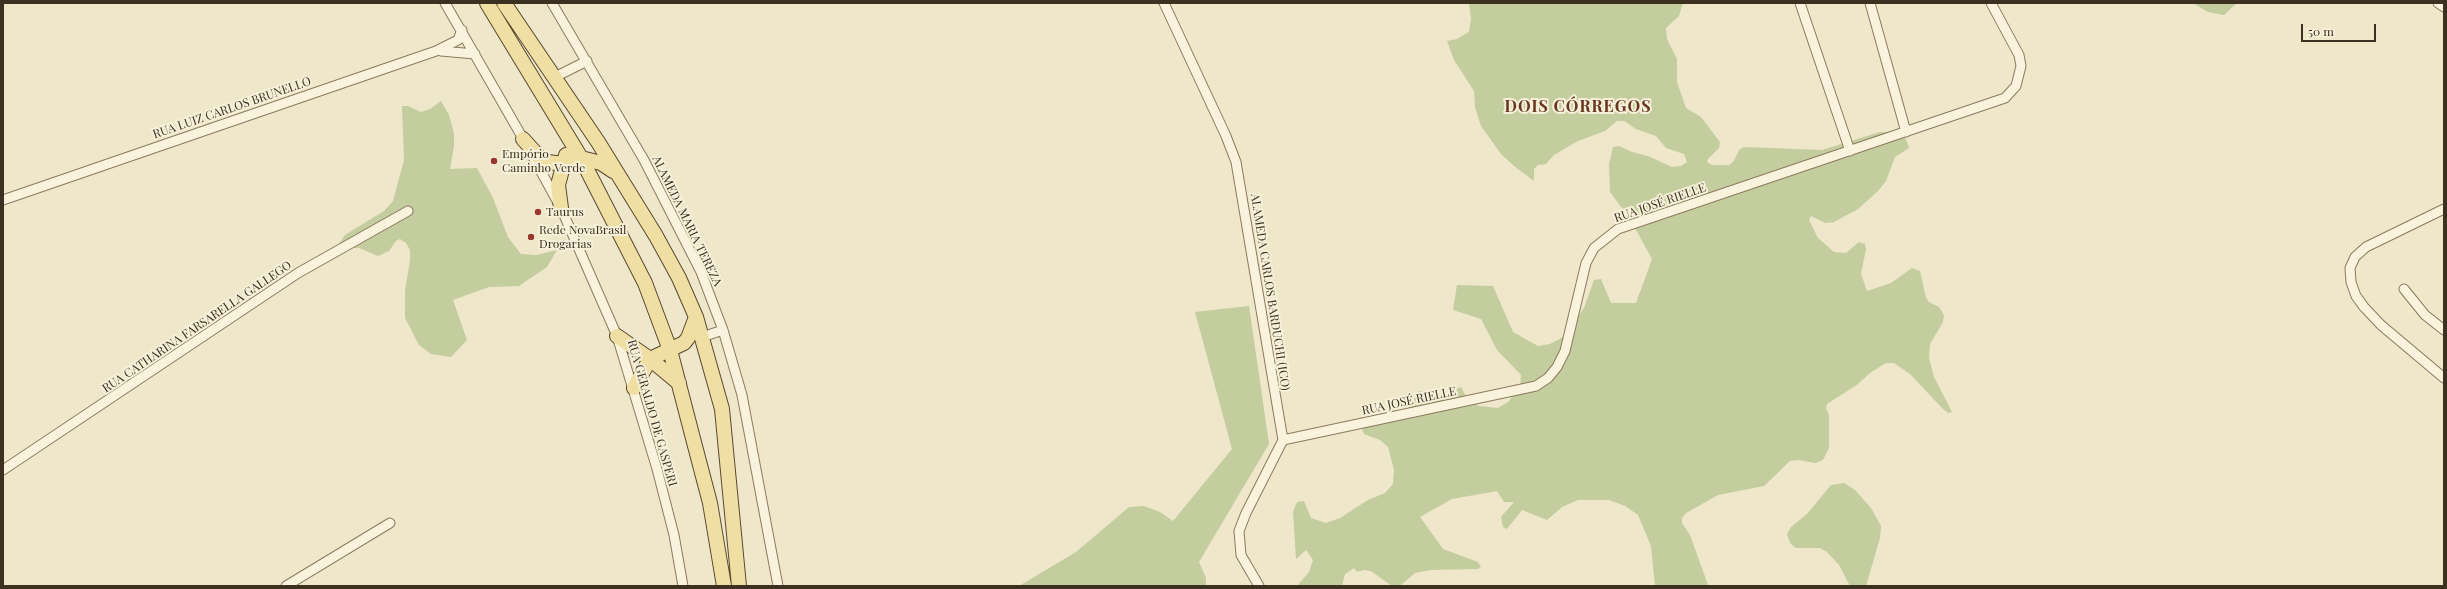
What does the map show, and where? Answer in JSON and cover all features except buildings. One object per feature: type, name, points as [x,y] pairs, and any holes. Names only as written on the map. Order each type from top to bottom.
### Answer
[{"type":"main road","points":[[487,3],[529,70],[580,158],[645,283],[670,350],[679,383],[710,503],[724,586]]},
{"type":"main road","points":[[504,3],[555,77],[656,236],[679,278],[696,317],[722,410],[739,586]]},
{"type":"main road","points":[[523,139],[540,158],[556,164],[565,164],[580,158],[601,163],[615,173]]},
{"type":"main road","points":[[561,208],[558,185],[565,164],[569,141]]},
{"type":"main road","points":[[634,388],[650,359],[670,350],[688,338],[696,317]]},
{"type":"main road","points":[[617,336],[650,359],[679,383]]},
{"type":"street","name":"RUA GERALDO DE GASPERI","points":[[445,3],[462,30],[561,208],[617,336],[634,388],[674,535],[683,586]]},
{"type":"street","name":"ALAMEDA MARIA TEREZA","points":[[552,3],[587,61],[673,214],[701,272],[723,330],[745,410],[778,586]]},
{"type":"street","name":"ALAMEDA CARLOS BARDUCHI (ICO)","points":[[1164,3],[1226,136],[1236,162],[1283,440]]},
{"type":"street","points":[[1800,3],[1850,151]]},
{"type":"street","points":[[1870,3],[1906,132]]},
{"type":"street","name":"RUA JOSÉ RIELLE","points":[[1283,440],[1536,386],[1548,378],[1558,367],[1565,351],[1586,263],[1594,248],[1618,229],[2005,98],[2016,86],[2020,66],[2019,55],[1991,3]]},
{"type":"street","points":[[2438,3],[2444,7]]},
{"type":"street","name":"RUA LUIZ CARLOS BRUNELLO","points":[[3,200],[436,51],[458,40],[462,30]]},
{"type":"street","points":[[436,51],[456,51],[475,54]]},
{"type":"street","points":[[555,77],[587,61]]},
{"type":"street","points":[[2444,209],[2366,247],[2355,257],[2350,268],[2351,282],[2356,296],[2364,307],[2381,325],[2444,378]]},
{"type":"street","name":"RUA CATHARINA FARSARELLA GALLEGO","points":[[3,470],[298,273],[408,211]]},
{"type":"street","points":[[2404,288],[2425,315],[2444,330]]},
{"type":"street","points":[[702,337],[723,330]]},
{"type":"street","points":[[1259,586],[1241,555],[1239,531],[1246,513],[1283,440]]},
{"type":"street","points":[[286,586],[390,523]]},
{"type":"green space","points":[[1469,3],[1683,3],[1679,16],[1666,28],[1667,39],[1677,59],[1677,82],[1686,108],[1701,117],[1720,142],[1719,148],[1708,159],[1707,162],[1712,165],[1729,165],[1734,161],[1739,150],[1744,147],[1822,150],[1880,132],[1894,132],[1905,137],[1909,148],[1895,157],[1886,181],[1878,191],[1858,209],[1834,222],[1825,223],[1811,216],[1809,220],[1818,238],[1834,252],[1846,253],[1859,242],[1865,244],[1866,249],[1861,274],[1867,291],[1891,283],[1912,268],[1920,271],[1926,298],[1929,302],[1939,307],[1944,315],[1943,322],[1930,344],[1929,358],[1934,377],[1952,412],[1948,413],[1942,408],[1910,374],[1894,363],[1886,363],[1870,373],[1858,384],[1827,404],[1826,408],[1829,415],[1829,448],[1823,460],[1815,463],[1799,460],[1790,461],[1764,486],[1718,495],[1686,513],[1682,518],[1682,523],[1690,535],[1708,585],[1711,586],[1655,586],[1651,546],[1638,515],[1625,506],[1609,500],[1578,500],[1562,507],[1547,520],[1522,510],[1507,529],[1503,527],[1501,517],[1514,502],[1504,502],[1497,491],[1452,499],[1420,517],[1443,549],[1478,562],[1481,567],[1478,569],[1431,570],[1415,573],[1400,586],[1392,586],[1371,571],[1364,570],[1357,572],[1354,568],[1345,574],[1342,586],[1297,586],[1309,572],[1313,560],[1306,550],[1296,559],[1293,512],[1297,502],[1304,501],[1311,518],[1326,523],[1340,518],[1368,500],[1385,493],[1393,484],[1394,470],[1388,447],[1380,440],[1364,434],[1362,429],[1365,422],[1403,411],[1409,407],[1419,391],[1446,394],[1461,387],[1468,400],[1479,406],[1498,408],[1508,402],[1520,387],[1521,375],[1497,350],[1481,319],[1453,310],[1457,285],[1493,286],[1513,332],[1538,346],[1550,344],[1563,337],[1584,308],[1594,280],[1601,279],[1611,303],[1636,303],[1652,259],[1630,219],[1610,192],[1609,164],[1613,147],[1619,146],[1632,152],[1648,156],[1672,167],[1681,166],[1687,162],[1684,154],[1666,148],[1656,136],[1636,129],[1624,121],[1617,121],[1605,131],[1578,141],[1554,155],[1546,164],[1538,165],[1534,169],[1534,181],[1501,154],[1481,126],[1475,107],[1474,91],[1454,60],[1447,41],[1457,39],[1469,32],[1471,19]]},
{"type":"green space","points":[[2193,3],[2237,3],[2224,15],[2208,12]]},
{"type":"green space","points":[[441,101],[449,115],[454,133],[454,146],[450,169],[477,168],[493,198],[508,237],[521,254],[537,255],[557,250],[547,267],[519,286],[489,287],[453,300],[467,340],[451,357],[431,354],[419,345],[405,318],[405,291],[410,260],[410,250],[406,243],[400,239],[396,241],[389,251],[378,256],[359,248],[343,248],[339,244],[345,235],[384,211],[393,201],[404,160],[402,106],[408,106],[421,112],[430,109]]},
{"type":"green space","points":[[1249,306],[1269,444],[1199,562],[1206,578],[1206,586],[1019,586],[1076,552],[1129,507],[1144,506],[1160,512],[1173,521],[1232,449],[1195,312]]},
{"type":"green space","points":[[1844,483],[1855,490],[1871,508],[1881,526],[1880,538],[1866,586],[1850,586],[1839,565],[1827,552],[1820,548],[1796,548],[1790,543],[1787,534],[1791,527],[1807,514],[1831,485]]},
{"type":"place","name":"Empório Caminho Verde","points":[[494,161]]},
{"type":"place","name":"Taurus","points":[[538,212]]},
{"type":"place","name":"Rede NovaBrasil Drogarias","points":[[531,237]]},
{"type":"district","name":"DOIS CÓRREGOS","points":[[1578,107]]}]
